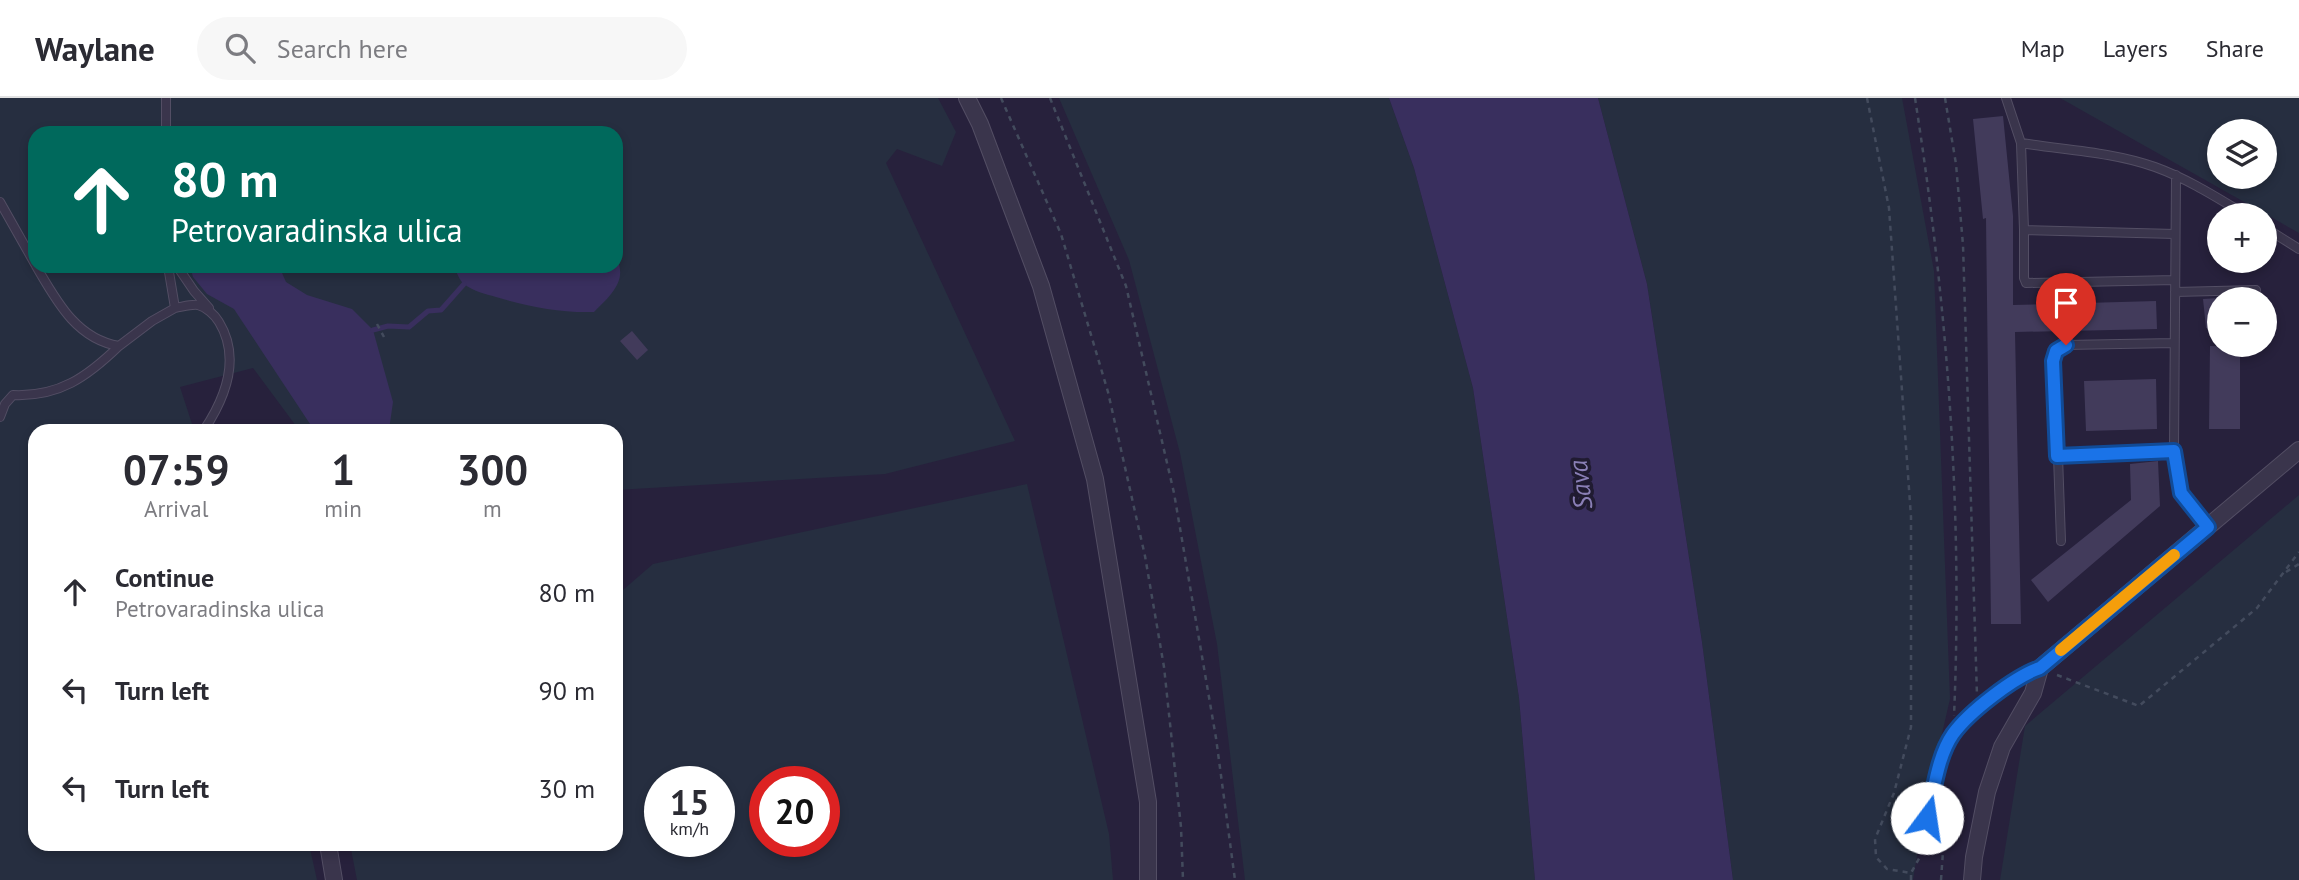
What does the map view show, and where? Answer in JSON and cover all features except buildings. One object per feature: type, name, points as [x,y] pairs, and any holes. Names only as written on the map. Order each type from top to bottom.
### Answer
[{"type":"street","points":[[967,98],[980,124],[1041,286],[1095,479],[1148,802],[1148,880]]},
{"type":"street","points":[[1972,880],[1986,792],[2002,747],[2033,693],[2040,668],[2299,450]]},
{"type":"street","points":[[329,851],[334,880]]},
{"type":"lane","points":[[166,98],[166,126]]},
{"type":"lane","points":[[2006,98],[2021,143],[2026,283],[2175,280]]},
{"type":"lane","points":[[2021,143],[2130,160],[2199,186],[2227,203]]},
{"type":"lane","points":[[2176,176],[2174,451],[2181,493],[2208,527]]},
{"type":"lane","points":[[0,202],[28,251]]},
{"type":"lane","points":[[2024,230],[2175,234]]},
{"type":"lane","points":[[2277,235],[2299,249]]},
{"type":"lane","points":[[41,273],[61,309],[90,335],[107,344],[119,346]]},
{"type":"lane","points":[[169,273],[175,308]]},
{"type":"lane","points":[[182,273],[215,314],[226,332],[231,353],[231,370],[207,424]]},
{"type":"lane","points":[[2175,292],[2207,291]]},
{"type":"lane","points":[[0,417],[5,404],[13,395],[34,396],[55,390],[97,367],[152,321],[175,308],[198,305],[215,314]]},
{"type":"lane","points":[[2062,541],[2053,361],[2056,351],[2066,345],[2175,343]]},
{"type":"lane","points":[[2057,456],[2174,451]]},
{"type":"lane","points":[[1927,818],[1942,760],[1953,735],[2003,688],[2025,673],[2040,668]]},
{"type":"path","points":[[1002,98],[1060,234],[1111,406],[1145,556],[1164,667],[1181,827],[1183,880]]},
{"type":"path","points":[[1050,98],[1126,286],[1174,493],[1216,738],[1236,880]]},
{"type":"path","points":[[1867,98],[1889,208],[1911,517],[1911,727],[1894,793],[1875,839],[1876,857],[1887,869],[1911,873]]},
{"type":"path","points":[[1915,98],[1938,258],[1953,428],[1956,674],[1953,735]]},
{"type":"path","points":[[1945,98],[1956,164],[1963,245],[1978,710]]},
{"type":"path","points":[[377,324],[384,337]]},
{"type":"path","points":[[2040,668],[2139,706],[2257,608],[2299,552]]},
{"type":"path","points":[[2283,573],[2299,564]]},
{"type":"path","points":[[1941,880],[1948,784]]},
{"type":"path","points":[[1911,880],[1911,873],[1921,855],[1927,818]]},
{"type":"shaded area","points":[[0,98],[938,98],[956,132],[942,166],[897,149],[886,163],[1015,441],[885,474],[623,490],[623,424],[295,424],[253,368],[180,387],[192,424],[28,424],[28,851],[311,851],[317,880],[0,880]]},
{"type":"shaded area","points":[[1059,98],[1389,98],[1414,168],[1473,388],[1519,698],[1535,880],[1245,880],[1217,644],[1180,453],[1129,260]]},
{"type":"shaded area","points":[[1598,98],[1902,98],[1934,271],[1950,699],[1925,807],[1913,880],[1733,880],[1702,642],[1647,284]]},
{"type":"shaded area","points":[[2060,98],[2299,98],[2299,233],[2277,221],[2277,203],[2246,203],[2221,189],[2277,189],[2277,119],[2207,119],[2207,181]]},
{"type":"shaded area","points":[[1027,484],[1109,834],[1113,880],[357,880],[351,851],[623,851],[623,590],[653,564]]},
{"type":"shaded area","points":[[2299,495],[2299,880],[2000,880],[2025,726]]},
{"type":"water","name":"Sava","points":[[1389,98],[1598,98],[1647,284],[1702,642],[1733,880],[1535,880],[1519,698],[1473,388],[1414,168]]},
{"type":"water","points":[[192,273],[282,273],[286,282],[307,295],[352,309],[373,330],[393,402],[390,424],[310,424],[234,309],[207,294]]},
{"type":"water","points":[[457,273],[620,274],[616,288],[594,312],[545,309],[520,304],[472,289]]},
{"type":"waterway","points":[[373,330],[388,326],[409,327],[428,311],[441,310],[464,284]]},
{"type":"slow traffic","points":[[2061,650],[2174,555]]},
{"type":"route","points":[[1927,818],[1942,760],[1953,735],[2003,688],[2025,673],[2040,668],[2208,527],[2181,493],[2174,451],[2057,456],[2053,361],[2056,351],[2066,345]]}]
